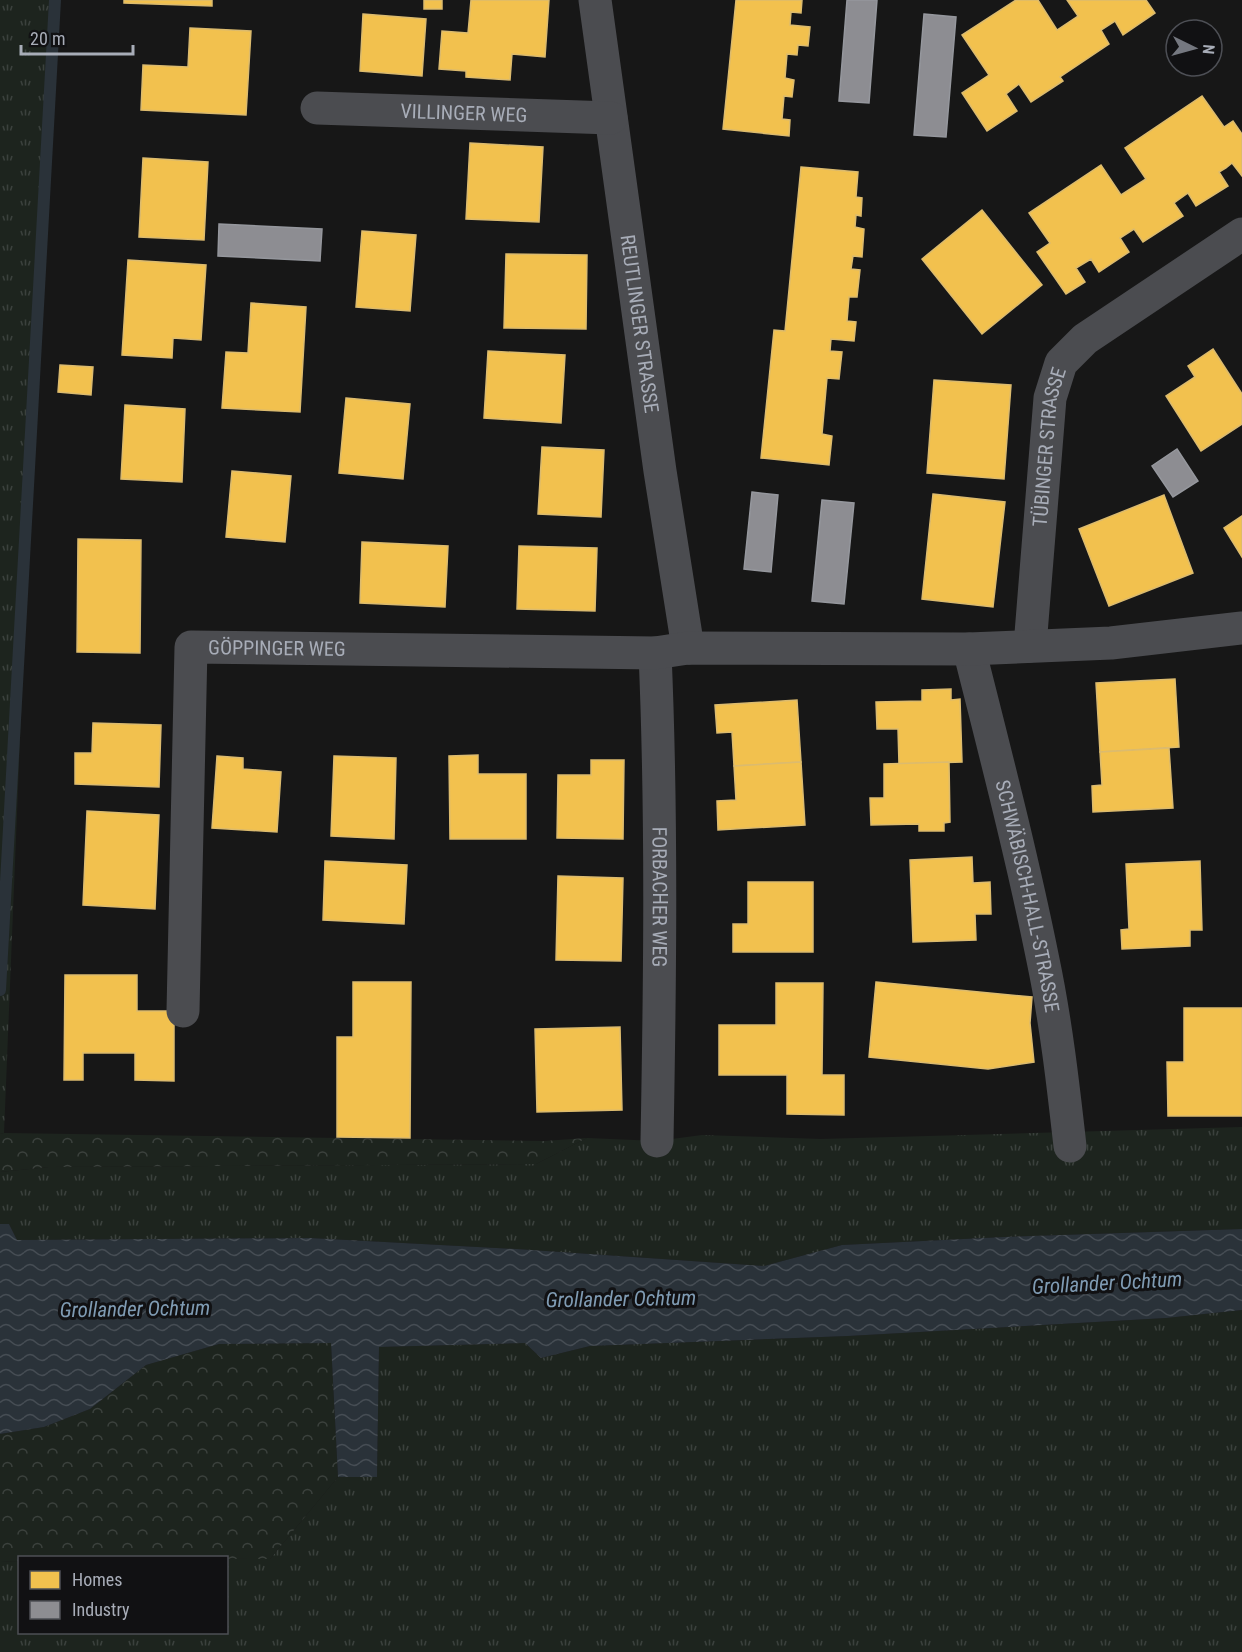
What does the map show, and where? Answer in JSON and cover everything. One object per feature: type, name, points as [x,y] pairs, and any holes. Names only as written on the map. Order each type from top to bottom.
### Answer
[{"type":"street","name":"REUTLINGER STRASSE","points":[[595,0],[660,471],[688,648]]},
{"type":"street","name":"VILLINGER WEG","points":[[317,108],[611,118]]},
{"type":"street","name":"TÜBINGER STRASSE","points":[[1030,646],[1050,398],[1061,363],[1085,339],[1242,234]]},
{"type":"street","points":[[655,653],[688,648],[969,649],[1111,643],[1242,628]]},
{"type":"street","name":"GÖPPINGER WEG","points":[[183,1011],[191,647],[655,653]]},
{"type":"street","name":"SCHWÄBISCH-HALL-STRASSE","points":[[969,649],[1044,962],[1061,1064],[1070,1146]]},
{"type":"street","name":"FORBACHER WEG","points":[[655,653],[660,896],[657,1141]]},
{"type":"green space","points":[[0,0],[50,0],[4,1133],[0,1134]]},
{"type":"green space","points":[[1242,1127],[1242,1229],[842,1245],[764,1266],[310,1238],[17,1240],[9,1224],[0,1224],[0,1172],[49,1167],[536,1164],[587,1138],[657,1141],[702,1135],[821,1139]]},
{"type":"green space","points":[[0,1134],[544,1141],[587,1138],[536,1164],[49,1167],[0,1172]]},
{"type":"green space","points":[[1242,1310],[1242,1652],[0,1652],[0,1562],[18,1561],[18,1634],[228,1634],[228,1559],[270,1559],[338,1477],[377,1476],[379,1347],[525,1343],[541,1358],[590,1346],[848,1336],[1166,1318]]},
{"type":"green space","points":[[331,1343],[338,1477],[270,1559],[228,1559],[228,1556],[18,1556],[18,1561],[0,1562],[0,1434],[44,1427],[90,1409],[146,1365],[219,1344]]},
{"type":"water","name":"Grollander Ochtum","points":[[0,1224],[9,1224],[17,1240],[310,1238],[764,1266],[842,1245],[1242,1229],[1242,1310],[1166,1318],[848,1336],[590,1346],[541,1358],[525,1343],[379,1347],[377,1477],[338,1477],[331,1343],[219,1344],[146,1365],[90,1409],[44,1427],[0,1434]]},
{"type":"building: Homes","points":[[124,0],[212,0],[212,6],[124,3]]},
{"type":"building: Homes","points":[[424,0],[442,0],[442,9],[424,9]]},
{"type":"building: Homes","points":[[471,0],[549,0],[545,57],[512,54],[510,80],[466,77],[466,71],[439,69],[442,31],[468,33]]},
{"type":"building: Homes","points":[[736,0],[802,0],[801,13],[791,12],[790,25],[810,27],[808,46],[798,45],[797,55],[787,54],[785,78],[794,80],[792,97],[784,96],[782,119],[790,120],[789,136],[723,129]]},
{"type":"building: Homes","points":[[1016,0],[1038,0],[1057,30],[1078,16],[1067,0],[1146,0],[1155,13],[1123,35],[1115,21],[1101,30],[1109,44],[1060,77],[1063,81],[1031,102],[1019,84],[1006,94],[1017,111],[987,131],[962,93],[989,75],[962,35]]},
{"type":"building: Homes","points":[[363,14],[426,19],[422,76],[360,71]]},
{"type":"building: Homes","points":[[190,28],[251,31],[246,115],[141,110],[143,65],[188,67]]},
{"type":"building: Homes","points":[[1202,96],[1224,127],[1233,121],[1242,134],[1242,176],[1232,163],[1219,172],[1228,186],[1196,206],[1188,193],[1174,203],[1183,216],[1143,242],[1134,229],[1120,238],[1129,252],[1099,272],[1091,259],[1076,268],[1085,282],[1066,294],[1037,252],[1050,243],[1029,213],[1101,165],[1121,195],[1146,179],[1125,148]]},
{"type":"building: Homes","points":[[470,143],[543,147],[539,222],[466,219]]},
{"type":"building: Homes","points":[[143,158],[208,162],[204,240],[139,237]]},
{"type":"building: Homes","points":[[801,167],[858,172],[856,197],[862,198],[861,216],[856,215],[855,227],[864,229],[862,257],[853,256],[851,269],[860,270],[857,297],[849,297],[847,321],[856,322],[854,341],[831,339],[830,351],[842,352],[839,379],[827,378],[822,434],[832,436],[829,465],[761,458],[774,330],[785,331]]},
{"type":"building: Homes","points":[[982,210],[1042,285],[982,334],[922,259]]},
{"type":"building: Homes","points":[[362,231],[416,235],[410,311],[356,307]]},
{"type":"building: Homes","points":[[506,254],[587,255],[586,329],[504,328]]},
{"type":"building: Homes","points":[[128,260],[206,265],[201,340],[173,338],[172,358],[122,355]]},
{"type":"building: Homes","points":[[251,303],[306,307],[300,412],[222,408],[226,352],[248,353]]},
{"type":"building: Homes","points":[[1213,349],[1242,394],[1242,424],[1201,451],[1166,396],[1195,377],[1188,366]]},
{"type":"building: Homes","points":[[488,351],[565,355],[561,423],[484,418]]},
{"type":"building: Homes","points":[[60,365],[93,367],[91,395],[58,392]]},
{"type":"building: Homes","points":[[934,380],[1011,385],[1004,479],[927,473]]},
{"type":"building: Homes","points":[[346,398],[410,404],[403,479],[339,473]]},
{"type":"building: Homes","points":[[125,405],[185,409],[182,482],[121,479]]},
{"type":"building: Homes","points":[[542,447],[604,450],[601,517],[538,514]]},
{"type":"building: Homes","points":[[232,471],[291,476],[285,542],[226,537]]},
{"type":"building: Homes","points":[[933,494],[1005,502],[993,607],[922,599]]},
{"type":"building: Homes","points":[[1164,495],[1193,573],[1109,606],[1079,529]]},
{"type":"building: Homes","points":[[1242,516],[1242,557],[1224,528]]},
{"type":"building: Homes","points":[[78,539],[141,540],[140,653],[77,652]]},
{"type":"building: Homes","points":[[362,542],[448,546],[445,607],[360,603]]},
{"type":"building: Homes","points":[[519,546],[597,548],[595,611],[517,609]]},
{"type":"building: Homes","points":[[1175,679],[1179,747],[1100,752],[1096,683]]},
{"type":"building: Homes","points":[[951,689],[951,700],[960,699],[962,762],[899,764],[898,729],[877,729],[876,702],[922,701],[922,690]]},
{"type":"building: Homes","points":[[797,700],[801,762],[734,766],[732,732],[717,733],[715,705]]},
{"type":"building: Homes","points":[[93,723],[161,725],[159,787],[75,784],[75,753],[92,753]]},
{"type":"building: Homes","points":[[1169,748],[1173,808],[1093,812],[1092,786],[1102,785],[1100,752]]},
{"type":"building: Homes","points":[[478,755],[478,774],[526,774],[526,839],[450,839],[449,756]]},
{"type":"building: Homes","points":[[217,756],[243,758],[243,769],[281,772],[277,832],[212,828]]},
{"type":"building: Homes","points":[[334,756],[396,758],[394,839],[331,836]]},
{"type":"building: Homes","points":[[591,760],[624,760],[623,839],[557,838],[558,775],[591,775]]},
{"type":"building: Homes","points":[[801,762],[805,825],[718,830],[717,801],[736,800],[734,766]]},
{"type":"building: Homes","points":[[949,762],[950,822],[944,823],[944,831],[919,831],[919,824],[871,825],[870,798],[884,798],[884,764]]},
{"type":"building: Homes","points":[[87,811],[159,815],[155,909],[83,905]]},
{"type":"building: Homes","points":[[972,857],[973,883],[990,882],[991,914],[975,914],[976,940],[913,942],[910,860]]},
{"type":"building: Homes","points":[[325,861],[407,865],[404,924],[323,920]]},
{"type":"building: Homes","points":[[1200,861],[1202,930],[1190,930],[1190,946],[1122,949],[1121,930],[1129,929],[1126,864]]},
{"type":"building: Homes","points":[[558,876],[623,878],[621,961],[556,960]]},
{"type":"building: Homes","points":[[748,882],[813,882],[813,952],[733,952],[733,924],[748,924]]},
{"type":"building: Homes","points":[[65,975],[137,975],[137,1011],[174,1011],[174,1081],[135,1080],[135,1053],[83,1053],[83,1080],[64,1080]]},
{"type":"building: Homes","points":[[353,982],[411,982],[410,1138],[337,1137],[337,1037],[353,1037]]},
{"type":"building: Homes","points":[[876,982],[1032,997],[1030,1023],[1034,1062],[988,1069],[869,1057]]},
{"type":"building: Homes","points":[[776,983],[823,983],[822,1075],[844,1075],[844,1115],[787,1114],[787,1075],[719,1075],[719,1025],[776,1025]]},
{"type":"building: Homes","points":[[1184,1008],[1242,1008],[1242,1116],[1168,1116],[1167,1062],[1184,1062]]},
{"type":"building: Homes","points":[[620,1027],[622,1110],[537,1112],[535,1029]]},
{"type":"building: Industry","points":[[847,0],[877,0],[869,103],[839,101]]},
{"type":"building: Industry","points":[[924,14],[956,17],[946,137],[914,135]]},
{"type":"building: Industry","points":[[219,224],[322,229],[320,261],[218,256]]},
{"type":"building: Industry","points":[[1177,449],[1198,481],[1173,497],[1152,466]]},
{"type":"building: Industry","points":[[752,492],[778,495],[771,572],[744,569]]},
{"type":"building: Industry","points":[[822,500],[854,503],[844,604],[812,601]]},
{"type":"waterway","points":[[0,990],[55,0]]}]
